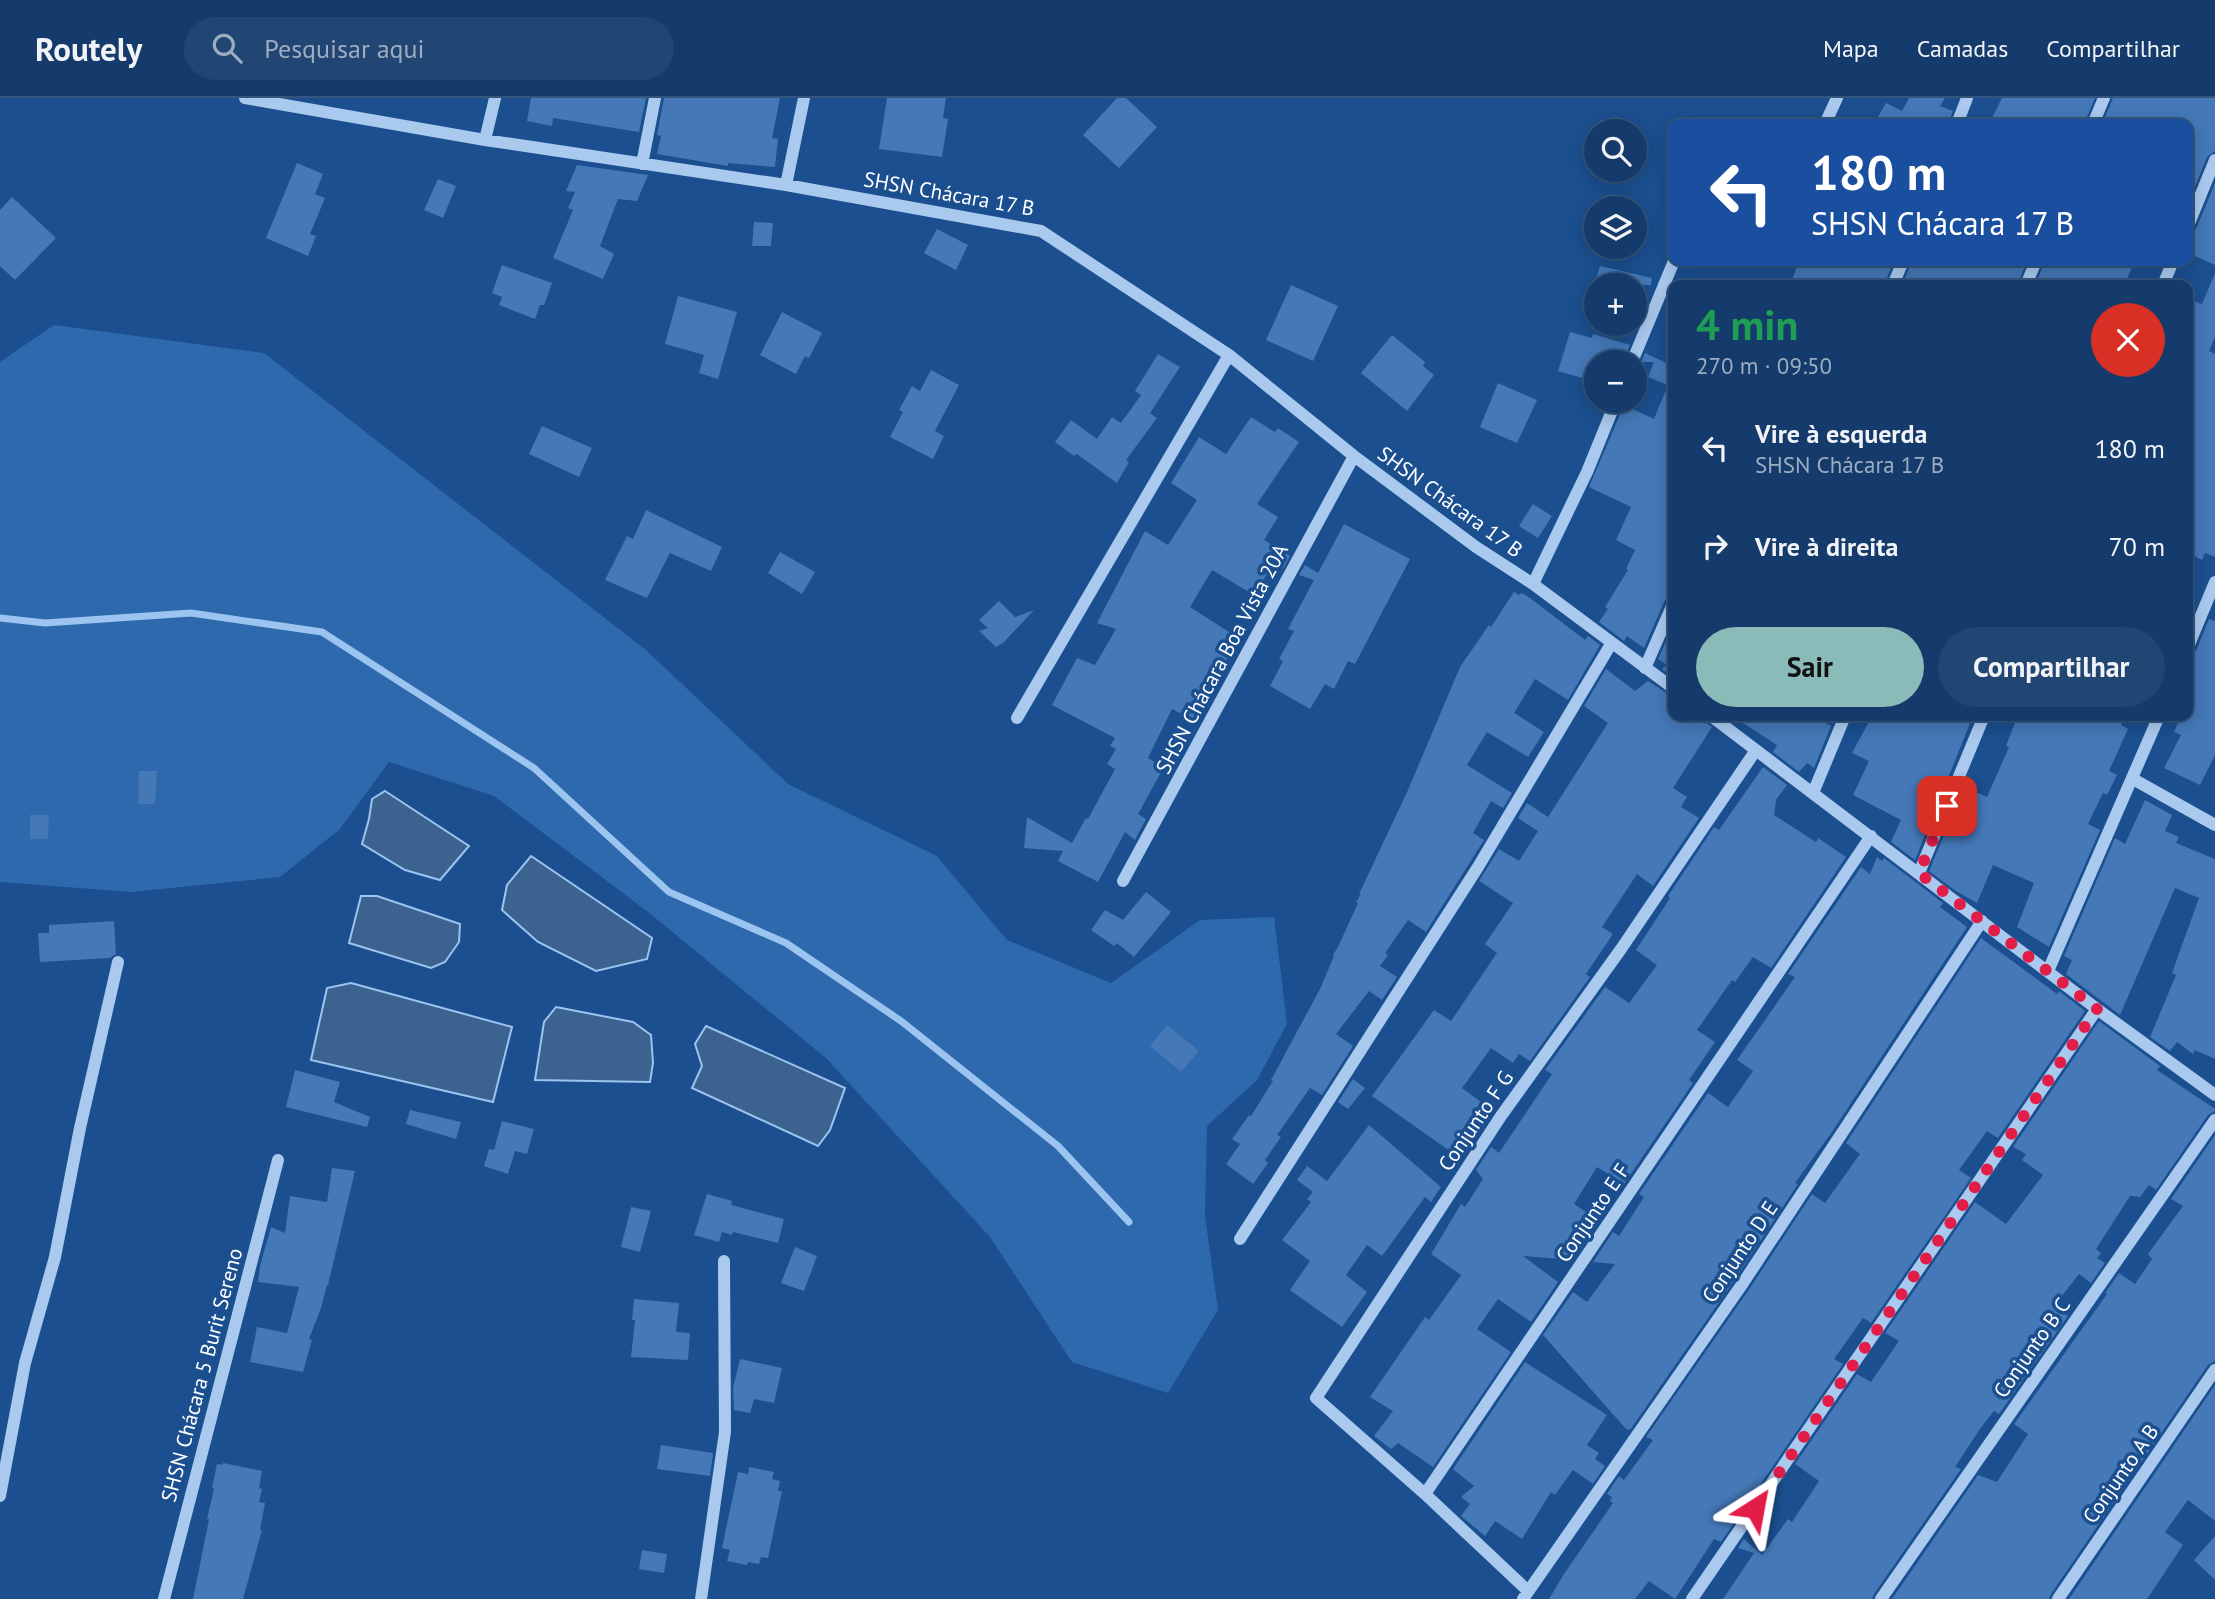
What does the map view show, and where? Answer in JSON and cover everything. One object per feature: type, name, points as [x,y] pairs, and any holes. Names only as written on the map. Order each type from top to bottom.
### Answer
[{"type":"street","name":"SHSN Chácara 17 B","points":[[244,98],[485,140],[786,185],[1041,231],[1229,355],[1354,456],[1668,684]]},
{"type":"street","points":[[485,140],[495,98]]},
{"type":"street","points":[[642,164],[655,98]]},
{"type":"street","points":[[786,185],[804,98]]},
{"type":"street","points":[[1827,119],[1836,98]]},
{"type":"street","points":[[1959,119],[1967,98]]},
{"type":"street","points":[[2095,119],[2104,98]]},
{"type":"street","points":[[2193,214],[2215,160]]},
{"type":"street","points":[[1637,350],[1672,266]]},
{"type":"street","points":[[1017,718],[1229,355]]},
{"type":"street","points":[[1533,584],[1587,471],[1611,413]]},
{"type":"street","name":"SHSN Chácara Boa Vista 20A","points":[[1124,881],[1354,456]]},
{"type":"street","points":[[2193,635],[2213,589]]},
{"type":"street","points":[[1645,668],[1668,615]]},
{"type":"street","points":[[1240,1239],[1478,867],[1611,644]]},
{"type":"street","points":[[1718,721],[2097,1009],[2215,1095]]},
{"type":"street","points":[[1813,793],[1843,721]]},
{"type":"street","points":[[1919,873],[1982,721]]},
{"type":"street","points":[[2048,971],[2157,721]]},
{"type":"street","name":"Conjunto F G","points":[[1425,1493],[1317,1398],[1501,1116],[1621,949],[1756,750]]},
{"type":"street","points":[[2133,779],[2215,825]]},
{"type":"street","name":"Conjunto E F","points":[[1425,1493],[1871,836]]},
{"type":"street","name":"Conjunto D E","points":[[1526,1595],[1744,1283],[1982,921]]},
{"type":"street","points":[[0,1496],[25,1363],[55,1256],[80,1128],[118,962]]},
{"type":"street","points":[[1692,1599],[2097,1009]]},
{"type":"street","name":"Conjunto B C","points":[[1881,1599],[2215,1120]]},
{"type":"street","name":"SHSN Chácara 5 Burit Sereno","points":[[164,1599],[278,1160]]},
{"type":"street","points":[[701,1599],[725,1432],[724,1261]]},
{"type":"street","name":"Conjunto A B","points":[[2058,1599],[2215,1370]]},
{"type":"street","points":[[1425,1493],[1526,1595]]},
{"type":"shaded area","points":[[54,325],[264,353],[646,650],[788,784],[937,856],[1007,940],[1111,983],[1200,920],[1274,917],[1287,1024],[1257,1080],[1207,1126],[1205,1216],[1218,1310],[1168,1393],[1072,1362],[990,1237],[826,1058],[648,912],[494,796],[389,762],[340,829],[280,877],[131,892],[0,882],[0,362]]},
{"type":"shaded area","points":[[385,791],[469,846],[440,880],[405,870],[362,844],[372,799]]},
{"type":"shaded area","points":[[531,856],[652,938],[647,959],[596,971],[538,942],[502,910],[507,885]]},
{"type":"shaded area","points":[[361,896],[377,896],[460,924],[459,942],[445,962],[431,968],[349,943]]},
{"type":"shaded area","points":[[351,983],[512,1027],[493,1102],[311,1060],[327,988]]},
{"type":"shaded area","points":[[556,1007],[633,1022],[651,1035],[653,1063],[650,1082],[535,1080],[544,1022]]},
{"type":"shaded area","points":[[706,1026],[845,1088],[830,1130],[818,1146],[692,1088],[702,1066],[695,1044]]},
{"type":"building","points":[[531,98],[646,98],[639,132],[553,118],[552,126],[527,121]]},
{"type":"building","points":[[664,98],[780,98],[772,138],[778,139],[775,167],[728,163],[728,166],[657,154],[661,136],[657,135]]},
{"type":"building","points":[[887,98],[946,98],[943,118],[948,119],[942,157],[879,149]]},
{"type":"building","points":[[1117,98],[1126,98],[1157,127],[1119,168],[1083,135]]},
{"type":"building","points":[[1909,98],[1945,98],[1940,106],[1953,111],[1950,119],[1877,119],[1886,103],[1902,111]]},
{"type":"building","points":[[2002,98],[2095,98],[2086,119],[1992,119]]},
{"type":"building","points":[[2113,98],[2215,98],[2215,151],[2207,157],[2193,192],[2193,119],[2104,119]]},
{"type":"building","points":[[297,163],[323,174],[315,194],[325,198],[310,234],[316,236],[308,256],[266,238]]},
{"type":"building","points":[[577,165],[648,175],[637,201],[618,199],[600,246],[614,254],[603,279],[553,258],[573,210],[568,208],[575,192],[566,191]]},
{"type":"building","points":[[438,179],[456,186],[443,218],[424,210]]},
{"type":"building","points":[[2215,183],[2215,265],[2193,255],[2193,233]]},
{"type":"building","points":[[12,197],[56,238],[15,280],[0,266],[0,210]]},
{"type":"building","points":[[754,222],[773,223],[771,246],[752,246]]},
{"type":"building","points":[[937,229],[968,245],[956,270],[924,253]]},
{"type":"building","points":[[502,265],[552,283],[544,305],[540,305],[535,319],[499,305],[502,297],[492,293]]},
{"type":"building","points":[[1600,266],[1630,273],[1598,273]]},
{"type":"building","points":[[1797,266],[1892,266],[1886,280],[1792,280]]},
{"type":"building","points":[[1910,266],[2025,266],[2019,280],[1904,280]]},
{"type":"building","points":[[2043,266],[2133,266],[2126,280],[2037,280]]},
{"type":"building","points":[[2215,273],[2215,337],[2209,351],[2215,354],[2215,557],[2205,553],[2202,560],[2193,556],[2193,301],[2202,304]]},
{"type":"building","points":[[1647,277],[1652,278],[1651,285],[1647,285]]},
{"type":"building","points":[[1291,285],[1338,306],[1313,361],[1266,340]]},
{"type":"building","points":[[678,296],[737,312],[718,379],[699,373],[704,355],[665,344]]},
{"type":"building","points":[[782,312],[822,333],[809,358],[805,356],[796,374],[760,355]]},
{"type":"building","points":[[1570,332],[1592,338],[1600,336],[1630,345],[1628,350],[1584,350],[1584,379],[1558,371]]},
{"type":"building","points":[[1392,335],[1425,362],[1423,366],[1434,375],[1407,411],[1361,373]]},
{"type":"building","points":[[1158,354],[1180,367],[1150,413],[1157,418],[1126,460],[1129,462],[1117,483],[1077,454],[1074,456],[1055,442],[1071,420],[1097,439],[1112,417],[1121,423],[1141,395],[1135,391]]},
{"type":"building","points":[[1647,354],[1668,364],[1668,385],[1648,377],[1654,362],[1647,362]]},
{"type":"building","points":[[931,370],[959,385],[935,431],[944,436],[933,459],[890,437],[903,412],[899,410],[912,386],[920,391]]},
{"type":"building","points":[[1498,383],[1537,400],[1517,443],[1480,427]]},
{"type":"building","points":[[1668,385],[1668,598],[1644,648],[1627,636],[1624,641],[1599,622],[1628,570],[1626,569],[1635,550],[1616,540],[1631,507],[1589,487],[1621,413],[1641,413],[1654,419]]},
{"type":"building","points":[[1251,417],[1275,432],[1278,428],[1299,442],[1257,504],[1278,517],[1264,540],[1290,556],[1283,569],[1272,566],[1254,595],[1212,570],[1190,607],[1240,639],[1210,686],[1217,690],[1199,723],[1172,709],[1148,758],[1164,767],[1138,814],[1146,819],[1135,840],[1125,832],[1098,882],[1058,861],[1063,851],[1024,848],[1027,817],[1072,843],[1115,769],[1107,764],[1116,749],[1110,746],[1115,738],[1052,705],[1077,658],[1095,665],[1116,629],[1097,623],[1145,531],[1168,545],[1197,500],[1171,483],[1199,437],[1226,454]]},
{"type":"building","points":[[542,426],[592,448],[579,477],[529,454]]},
{"type":"building","points":[[1533,504],[1552,516],[1538,538],[1519,526]]},
{"type":"building","points":[[646,510],[722,547],[711,571],[670,553],[647,598],[605,580],[627,536],[633,539]]},
{"type":"building","points":[[1344,524],[1410,559],[1355,664],[1348,661],[1334,689],[1325,684],[1310,709],[1270,686],[1283,661],[1279,659],[1294,631],[1288,629],[1314,580],[1299,575],[1305,565],[1318,573]]},
{"type":"building","points":[[780,552],[815,572],[802,594],[768,573]]},
{"type":"building","points":[[1514,592],[1530,598],[1585,640],[1588,636],[1600,645],[1568,700],[1535,679],[1514,713],[1544,732],[1528,757],[1487,732],[1467,765],[1512,793],[1503,808],[1491,801],[1473,833],[1484,840],[1426,932],[1408,920],[1385,953],[1388,955],[1380,966],[1397,977],[1382,1000],[1369,991],[1336,1034],[1353,1046],[1322,1095],[1310,1088],[1277,1135],[1281,1137],[1265,1160],[1268,1163],[1253,1184],[1226,1164],[1240,1144],[1232,1139],[1249,1115],[1251,1116],[1273,1081],[1271,1080],[1320,989],[1358,903],[1359,894],[1408,790],[1460,667]]},
{"type":"building","points":[[999,601],[1015,617],[1034,610],[996,647],[979,631],[988,628],[979,620]]},
{"type":"building","points":[[2209,619],[2215,621],[2215,755],[2200,785],[2164,768],[2181,735],[2174,732],[2179,721],[2193,721],[2193,653]]},
{"type":"building","points":[[1668,637],[1668,673],[1662,669],[1667,665],[1658,659]]},
{"type":"building","points":[[1606,669],[1635,691],[1648,681],[1668,694],[1668,721],[1704,721],[1712,727],[1673,788],[1687,797],[1681,807],[1699,818],[1653,886],[1637,874],[1602,927],[1613,934],[1586,974],[1590,977],[1530,1061],[1519,1054],[1513,1063],[1491,1048],[1462,1088],[1481,1102],[1465,1127],[1477,1136],[1464,1156],[1458,1149],[1454,1154],[1372,1096],[1434,1010],[1451,1021],[1497,953],[1485,944],[1513,903],[1479,881],[1499,849],[1519,861],[1538,831],[1518,818],[1527,803],[1548,817],[1608,723],[1584,706]]},
{"type":"building","points":[[1740,721],[1822,721],[1831,726],[1814,768],[1807,763],[1799,772],[1773,752],[1777,745]]},
{"type":"building","points":[[1869,721],[1971,721],[1915,860],[1891,842],[1901,820],[1853,795],[1869,761],[1852,753]]},
{"type":"building","points":[[2016,721],[2123,721],[2121,725],[2128,729],[2109,771],[2117,775],[2107,795],[2103,793],[2088,824],[2100,830],[2049,947],[2017,927],[2034,883],[1993,865],[1977,903],[1929,871],[1964,787],[1987,797],[2009,747],[2006,746]]},
{"type":"building","points":[[1763,767],[1787,785],[1776,800],[1774,815],[1816,842],[1818,838],[1846,857],[1771,968],[1753,957],[1735,982],[1732,980],[1697,1030],[1715,1042],[1689,1080],[1693,1083],[1624,1184],[1597,1167],[1574,1204],[1600,1221],[1573,1260],[1523,1256],[1558,1282],[1531,1322],[1498,1299],[1477,1329],[1511,1352],[1433,1467],[1398,1443],[1391,1449],[1374,1436],[1393,1411],[1370,1397],[1425,1317],[1429,1320],[1461,1275],[1431,1254],[1461,1204],[1465,1207],[1483,1179],[1476,1170],[1491,1147],[1499,1153],[1552,1074],[1545,1070],[1605,987],[1629,1003],[1657,965],[1636,950],[1714,827],[1719,830]]},
{"type":"building","points":[[139,771],[157,771],[155,804],[138,804]]},
{"type":"building","points":[[2145,800],[2172,815],[2165,831],[2179,837],[2176,843],[2215,859],[2215,1059],[2195,1050],[2193,1054],[2177,1042],[2170,1051],[2150,1037],[2176,975],[2172,973],[2199,898],[2175,888],[2120,1015],[2066,974],[2072,960],[2064,956],[2115,838],[2125,844]]},
{"type":"building","points":[[30,815],[49,815],[48,839],[30,839]]},
{"type":"building","points":[[1877,857],[1882,861],[1884,858],[1943,903],[1940,907],[1967,927],[1832,1132],[1795,1183],[1798,1184],[1736,1278],[1630,1430],[1626,1429],[1543,1335],[1573,1292],[1587,1302],[1615,1264],[1593,1262],[1613,1232],[1619,1236],[1644,1197],[1639,1194],[1708,1093],[1728,1107],[1753,1071],[1737,1060],[1795,977],[1788,974],[1861,867],[1870,874]]},
{"type":"building","points":[[1146,892],[1171,912],[1134,957],[1117,943],[1114,946],[1091,930],[1105,910],[1123,920]]},
{"type":"building","points":[[114,921],[116,954],[110,958],[40,962],[38,933],[49,933],[49,925]]},
{"type":"building","points":[[1981,938],[2057,994],[2059,991],[2085,1011],[1998,1138],[1987,1131],[1959,1170],[1971,1178],[1871,1323],[1863,1318],[1834,1359],[1843,1364],[1721,1542],[1714,1539],[1675,1599],[1649,1581],[1635,1599],[1549,1599],[1613,1503],[1610,1501],[1612,1497],[1607,1494],[1619,1476],[1624,1480],[1653,1440],[1646,1437],[1812,1194],[1825,1203],[1860,1154],[1846,1143]]},
{"type":"building","points":[[2099,1021],[2160,1066],[2157,1070],[2215,1111],[2208,1115],[2156,1190],[2149,1185],[2140,1197],[2130,1196],[2096,1249],[2101,1253],[2097,1258],[2105,1263],[2091,1283],[2079,1274],[2054,1306],[2068,1316],[1999,1414],[1994,1411],[1980,1429],[1955,1467],[1961,1469],[1872,1599],[1723,1599],[1754,1553],[1738,1548],[1744,1539],[1762,1555],[1788,1519],[1792,1522],[1819,1481],[1795,1464],[1857,1374],[1871,1382],[1899,1341],[1885,1333],[1975,1202],[2006,1224],[2043,1175],[2022,1160],[2026,1154],[2013,1147]]},
{"type":"building","points":[[1167,1025],[1199,1051],[1181,1072],[1150,1046]]},
{"type":"building","points":[[295,1070],[340,1082],[334,1102],[370,1117],[367,1127],[286,1107]]},
{"type":"building","points":[[1353,1079],[1365,1088],[1348,1109],[1338,1102]]},
{"type":"building","points":[[410,1110],[461,1122],[456,1139],[406,1124]]},
{"type":"building","points":[[502,1121],[534,1129],[527,1154],[515,1151],[508,1174],[484,1166],[489,1149],[494,1150]]},
{"type":"building","points":[[1369,1125],[1441,1187],[1431,1202],[1425,1197],[1382,1256],[1367,1245],[1346,1275],[1367,1292],[1342,1327],[1290,1290],[1310,1261],[1282,1240],[1311,1202],[1307,1199],[1313,1192],[1297,1180],[1307,1166],[1327,1181]]},
{"type":"building","points":[[2215,1135],[2215,1361],[2208,1365],[2049,1599],[1892,1599],[1978,1475],[1997,1482],[2028,1434],[2014,1424],[2107,1294],[2105,1293],[2119,1273],[2135,1284],[2152,1259],[2148,1254],[2183,1206],[2171,1199]]},
{"type":"building","points":[[332,1168],[355,1171],[328,1285],[309,1339],[312,1340],[303,1372],[250,1362],[257,1327],[287,1333],[299,1287],[258,1282],[271,1227],[285,1233],[290,1196],[327,1202]]},
{"type":"building","points":[[707,1194],[732,1201],[731,1205],[784,1219],[778,1243],[733,1232],[732,1235],[722,1232],[719,1242],[694,1235]]},
{"type":"building","points":[[631,1207],[651,1211],[640,1252],[621,1247]]},
{"type":"building","points":[[795,1247],[817,1256],[804,1291],[781,1283]]},
{"type":"building","points":[[634,1299],[679,1303],[676,1332],[690,1333],[688,1360],[631,1357]]},
{"type":"building","points":[[740,1359],[782,1368],[774,1403],[754,1399],[750,1413],[734,1410],[733,1388]]},
{"type":"building","points":[[1525,1362],[1607,1415],[1587,1445],[1599,1453],[1595,1459],[1605,1466],[1593,1484],[1573,1470],[1555,1495],[1551,1492],[1522,1539],[1495,1521],[1485,1536],[1461,1516],[1470,1504],[1461,1497],[1474,1486],[1453,1469]]},
{"type":"building","points":[[2215,1385],[2215,1521],[2188,1500],[2165,1532],[2183,1545],[2147,1599],[2069,1599]]},
{"type":"building","points":[[661,1445],[713,1453],[710,1476],[657,1469]]},
{"type":"building","points":[[217,1464],[262,1471],[259,1502],[265,1503],[262,1530],[243,1599],[193,1599]]},
{"type":"building","points":[[749,1467],[774,1472],[772,1479],[780,1481],[778,1491],[782,1491],[768,1558],[761,1557],[759,1564],[748,1562],[747,1565],[727,1561],[730,1550],[722,1548],[738,1472],[748,1474]]},
{"type":"building","points":[[2215,1536],[2215,1580],[2194,1560]]},
{"type":"building","points":[[642,1550],[667,1554],[664,1573],[639,1569]]},
{"type":"waterway","points":[[0,618],[45,623],[191,613],[322,632],[534,768],[669,892],[786,943],[901,1021],[1058,1146],[1129,1222]]},
{"type":"route","points":[[1755,1508],[2097,1009],[1919,873],[1947,806]]}]
